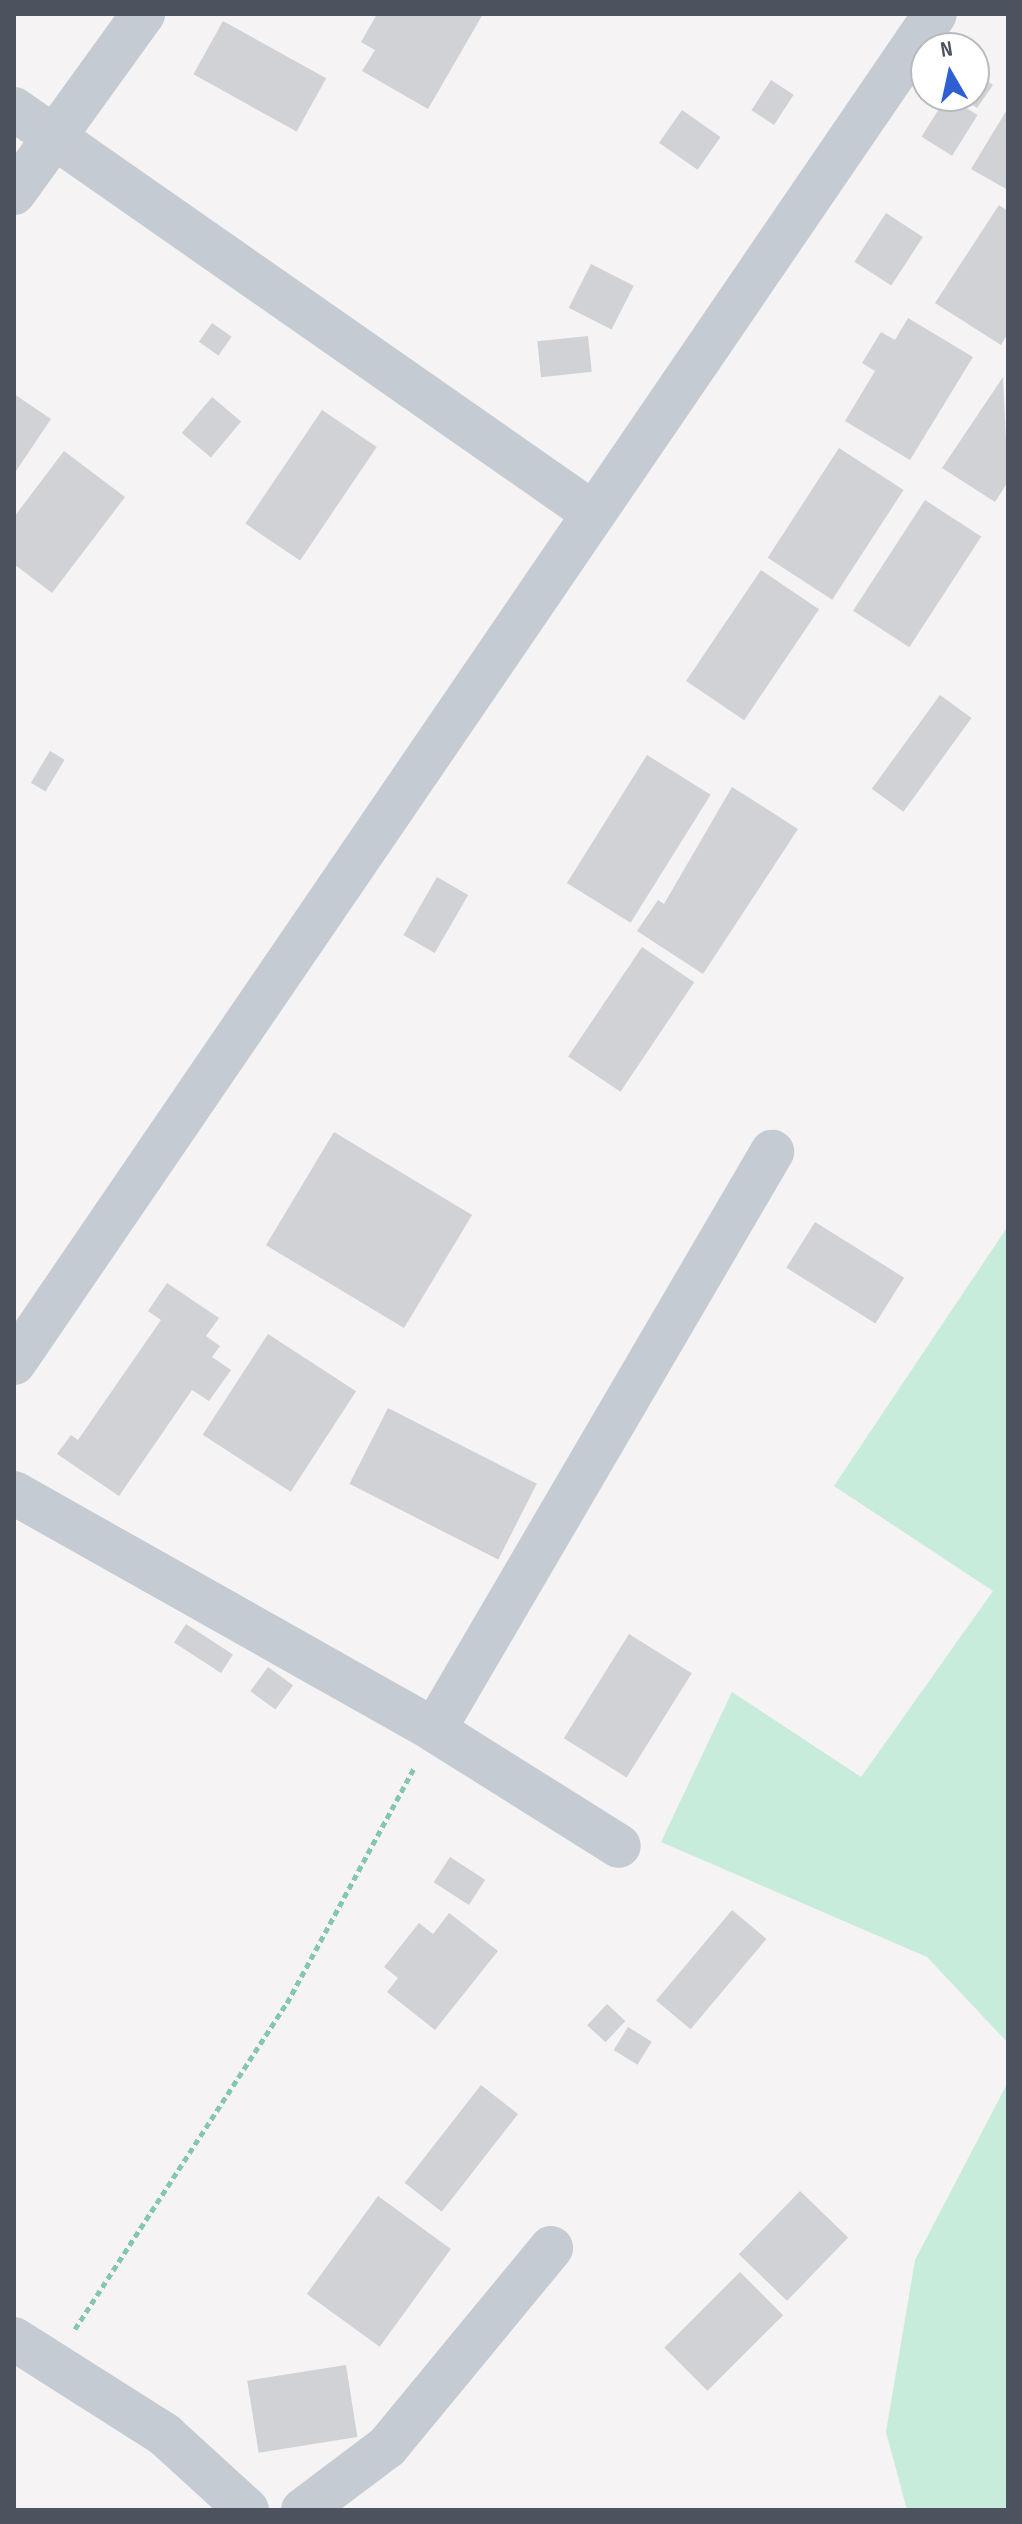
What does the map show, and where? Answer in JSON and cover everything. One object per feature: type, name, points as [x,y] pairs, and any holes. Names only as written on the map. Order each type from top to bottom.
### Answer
[{"type":"street","points":[[14,193],[143,14]]},
{"type":"street","points":[[14,1363],[935,14]]},
{"type":"street","points":[[14,109],[593,513]]},
{"type":"street","points":[[434,1730],[772,1152]]},
{"type":"street","points":[[14,1493],[434,1730],[619,1846]]},
{"type":"street","points":[[303,2510],[387,2447],[551,2248]]},
{"type":"street","points":[[14,2339],[51,2367],[165,2435],[247,2510]]},
{"type":"path","points":[[51,2367],[287,2003],[434,1730]]},
{"type":"green space","points":[[1008,1226],[1008,2043],[927,1957],[661,1842],[732,1692],[861,1777],[993,1591],[834,1486]]},
{"type":"green space","points":[[1008,2082],[1008,2510],[907,2510],[886,2432],[915,2260]]},
{"type":"building","points":[[377,14],[483,14],[428,109],[362,71],[375,50],[361,42]]},
{"type":"building","points":[[223,21],[326,78],[297,132],[193,74]]},
{"type":"building","points":[[771,80],[794,95],[774,125],[751,110]]},
{"type":"building","points":[[1008,108],[1008,190],[971,169]]},
{"type":"building","points":[[682,110],[721,137],[698,170],[659,143]]},
{"type":"building","points":[[937,112],[973,112],[978,115],[952,156],[922,137]]},
{"type":"building","points":[[999,205],[1008,211],[1008,333],[1001,345],[935,303]]},
{"type":"building","points":[[886,213],[923,237],[891,286],[854,262]]},
{"type":"building","points":[[591,264],[634,286],[612,329],[569,308]]},
{"type":"building","points":[[908,318],[973,357],[910,460],[845,421],[875,371],[862,363],[881,332],[895,340]]},
{"type":"building","points":[[212,323],[232,337],[218,356],[199,342]]},
{"type":"building","points":[[588,336],[592,372],[541,377],[537,341]]},
{"type":"building","points":[[1003,377],[1008,482],[995,502],[942,468]]},
{"type":"building","points":[[14,394],[51,419],[14,474]]},
{"type":"building","points":[[212,397],[241,421],[211,457],[182,433]]},
{"type":"building","points":[[322,410],[377,447],[300,560],[245,524]]},
{"type":"building","points":[[839,448],[904,490],[832,600],[768,558]]},
{"type":"building","points":[[64,451],[125,497],[52,593],[14,564],[14,517]]},
{"type":"building","points":[[925,500],[981,536],[909,647],[853,611]]},
{"type":"building","points":[[761,570],[819,609],[744,720],[686,681]]},
{"type":"building","points":[[940,695],[972,718],[903,812],[872,789]]},
{"type":"building","points":[[50,751],[65,760],[46,791],[31,783]]},
{"type":"building","points":[[647,755],[711,795],[631,923],[567,883]]},
{"type":"building","points":[[732,787],[798,829],[703,974],[637,931],[658,900],[664,904]]},
{"type":"building","points":[[437,877],[468,895],[435,953],[404,935]]},
{"type":"building","points":[[642,947],[694,982],[620,1092],[568,1056]]},
{"type":"building","points":[[334,1132],[472,1215],[404,1328],[266,1245]]},
{"type":"building","points":[[815,1222],[904,1278],[875,1323],[786,1268]]},
{"type":"building","points":[[167,1283],[219,1318],[206,1336],[220,1346],[212,1357],[231,1370],[209,1401],[192,1390],[119,1496],[57,1454],[71,1435],[78,1440],[161,1320],[148,1311]]},
{"type":"building","points":[[268,1334],[356,1391],[291,1492],[203,1435]]},
{"type":"building","points":[[388,1408],[537,1484],[498,1560],[349,1484]]},
{"type":"building","points":[[186,1624],[233,1654],[221,1673],[174,1642]]},
{"type":"building","points":[[629,1634],[692,1673],[627,1778],[564,1738]]},
{"type":"building","points":[[268,1667],[293,1685],[275,1709],[250,1691]]},
{"type":"building","points":[[450,1857],[485,1880],[469,1905],[434,1882]]},
{"type":"building","points":[[732,1910],[766,1939],[691,2029],[656,2000]]},
{"type":"building","points":[[449,1913],[498,1951],[435,2030],[387,1992],[398,1978],[384,1967],[419,1923],[433,1934]]},
{"type":"building","points":[[607,2004],[625,2021],[606,2042],[587,2025]]},
{"type":"building","points":[[628,2027],[652,2042],[637,2065],[614,2050]]},
{"type":"building","points":[[481,2085],[518,2114],[442,2212],[405,2183]]},
{"type":"building","points":[[800,2191],[848,2238],[787,2301],[739,2254]]},
{"type":"building","points":[[378,2196],[451,2249],[380,2347],[307,2294]]},
{"type":"building","points":[[740,2272],[783,2315],[707,2391],[664,2348]]},
{"type":"building","points":[[346,2365],[357,2437],[259,2453],[247,2381]]}]
